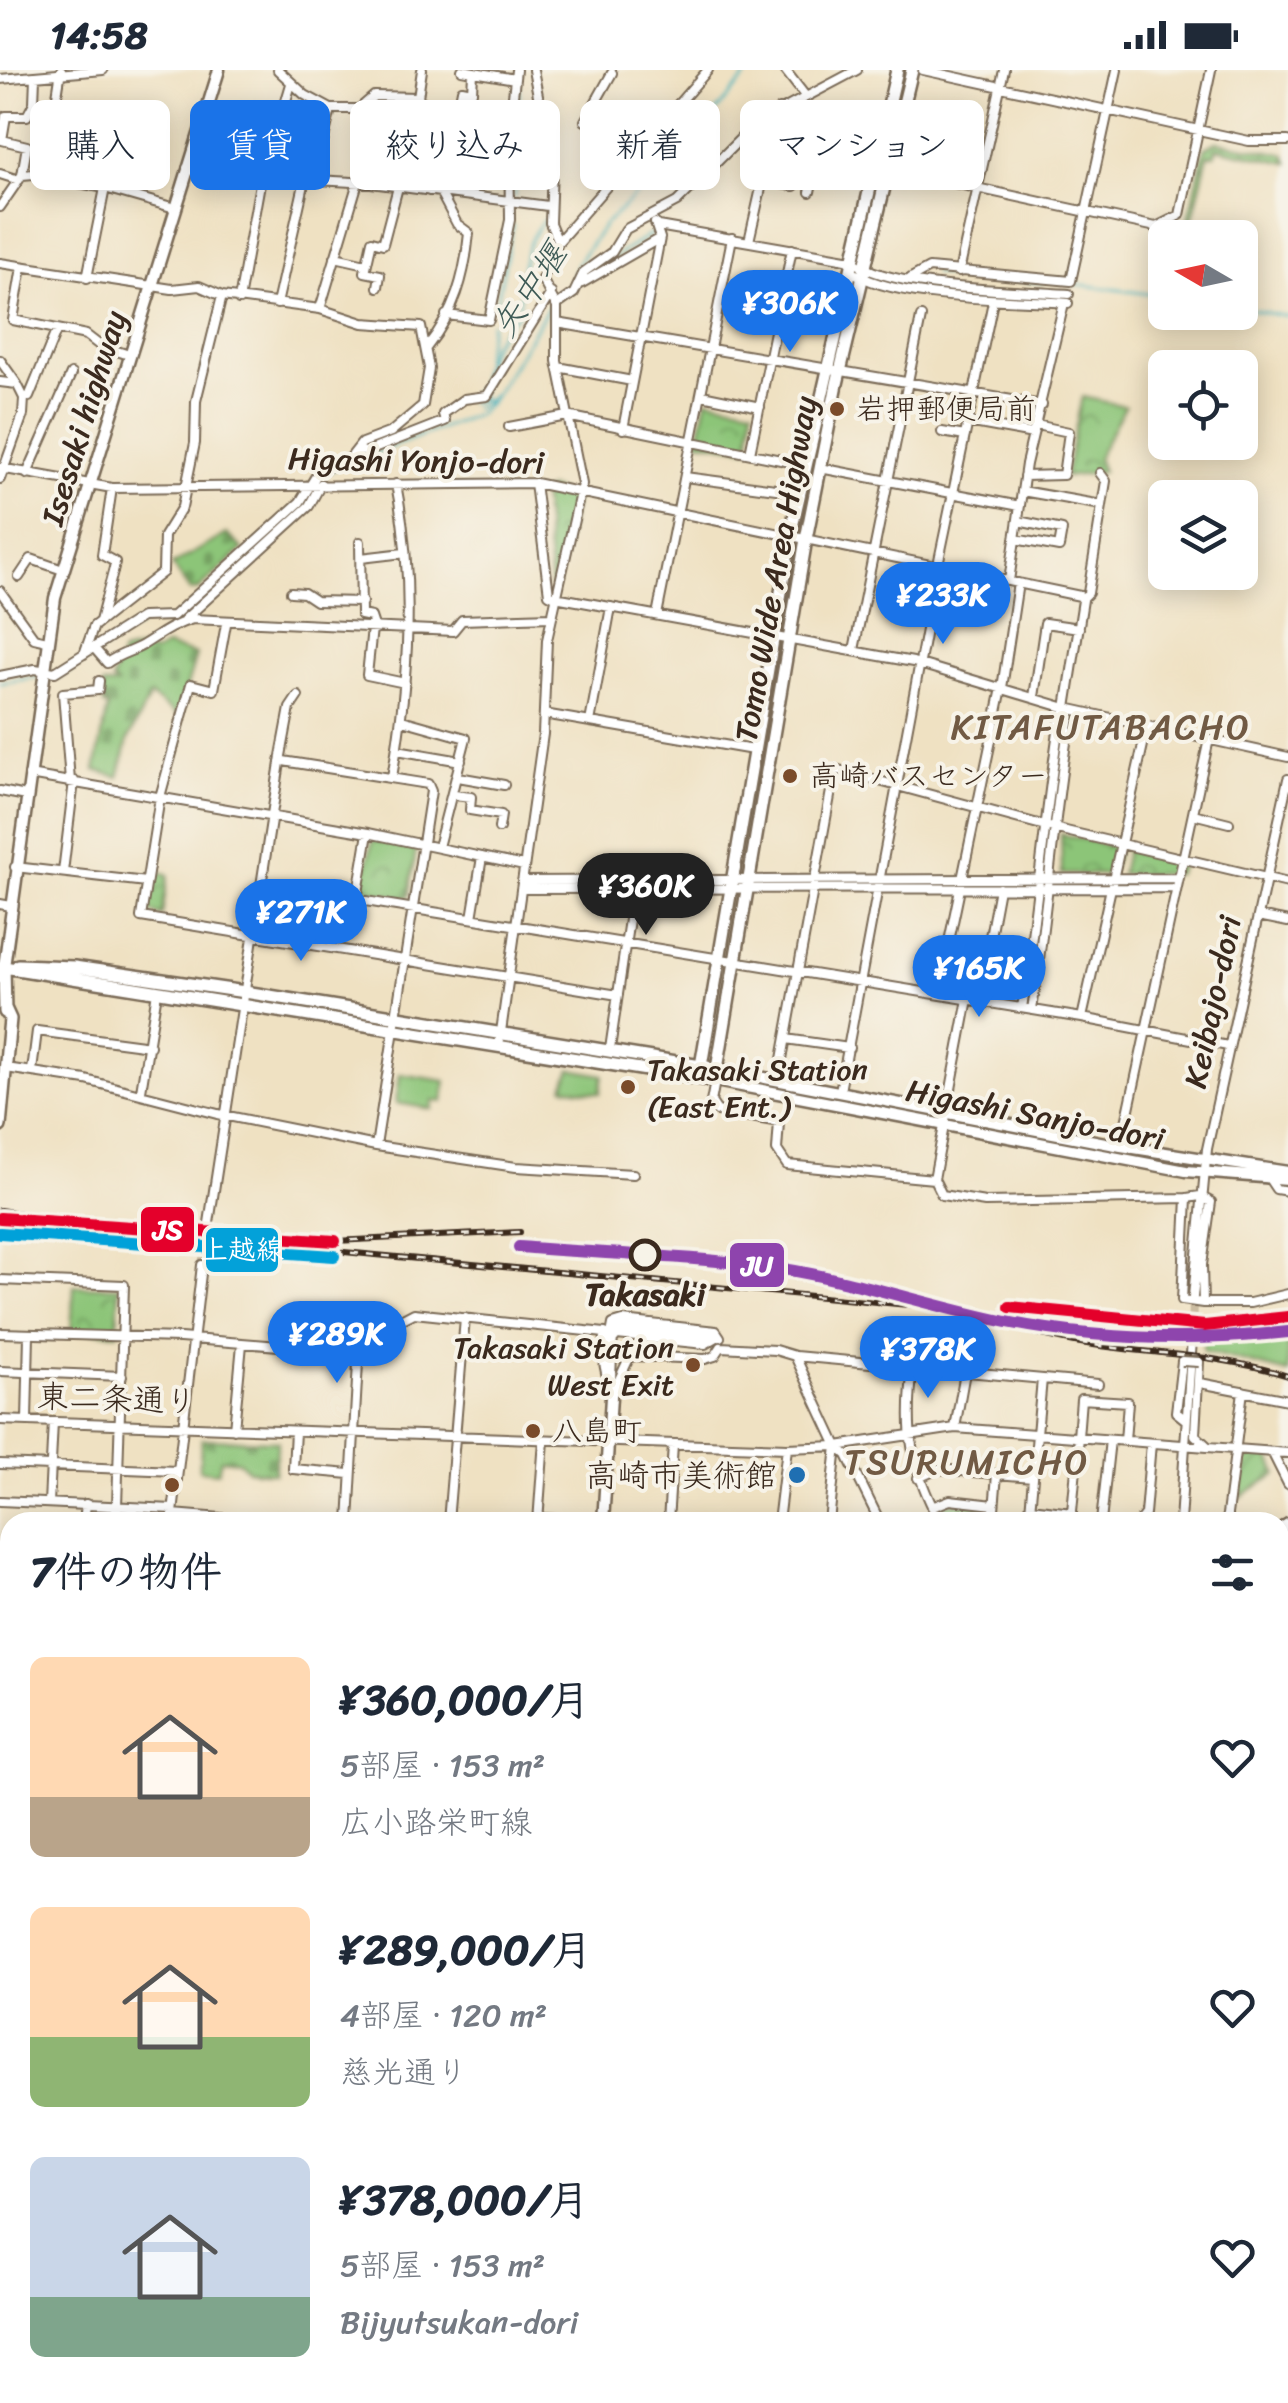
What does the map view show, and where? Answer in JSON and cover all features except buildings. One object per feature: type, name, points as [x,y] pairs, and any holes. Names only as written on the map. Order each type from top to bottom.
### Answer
[{"type":"highway","name":"Tomo Wide Area Highway","points":[[890,100],[897,70]]},
{"type":"highway","name":"Tomo Wide Area Highway","points":[[905,100],[912,70]]},
{"type":"highway","name":"Tomo Wide Area Highway","points":[[700,1072],[790,536],[868,190]]},
{"type":"highway","name":"Tomo Wide Area Highway","points":[[716,1075],[806,539],[840,371],[884,190]]},
{"type":"highway","name":"Higashi Sanjo-dori","points":[[2,967],[74,966],[394,1030],[716,1075]]},
{"type":"highway","points":[[0,982],[2,967]]},
{"type":"highway","points":[[0,1055],[5,1008],[2,967]]},
{"type":"highway","name":"Higashi Sanjo-dori","points":[[2,967],[157,992],[396,1016],[610,1049],[700,1072]]},
{"type":"highway","points":[[0,1126],[10,1019],[5,1008]]},
{"type":"main road","name":"Isesaki highway","points":[[209,100],[219,70]]},
{"type":"main road","name":"Isesaki highway","points":[[2,967],[5,905],[15,867],[46,641],[63,570],[190,162]]},
{"type":"main road","name":"Higashi Sanjo-dori","points":[[716,1075],[840,1091],[1288,1176]]},
{"type":"main road","name":"Higashi Sanjo-dori","points":[[716,1075],[945,1126],[1203,1174],[1270,1180],[1288,1176]]},
{"type":"main road","points":[[604,1512],[611,1397]]},
{"type":"street","points":[[0,80],[103,70]]},
{"type":"street","points":[[278,70],[291,84],[332,109],[359,109],[374,96],[421,100]]},
{"type":"street","points":[[418,97],[422,70]]},
{"type":"street","points":[[462,70],[533,74],[552,167],[548,206],[558,242]]},
{"type":"street","points":[[597,100],[613,72],[600,70]]},
{"type":"street","points":[[499,1046],[544,714],[554,596],[580,492],[571,419],[558,366],[557,304],[542,279],[558,242],[708,70]]},
{"type":"street","points":[[784,70],[806,97]]},
{"type":"street","points":[[799,100],[857,70]]},
{"type":"street","points":[[923,70],[1249,141],[1288,141]]},
{"type":"street","points":[[984,160],[1004,70]]},
{"type":"street","points":[[907,279],[929,268],[1069,283],[1117,70]]},
{"type":"street","points":[[984,189],[1153,227],[1178,218],[1211,70]]},
{"type":"street","points":[[56,100],[61,72]]},
{"type":"street","points":[[460,100],[462,90],[472,92],[473,73]]},
{"type":"street","points":[[514,100],[515,75]]},
{"type":"street","points":[[0,206],[21,178],[26,146],[2,140],[6,116],[27,116],[34,102],[36,77]]},
{"type":"street","points":[[286,100],[291,84]]},
{"type":"street","points":[[330,115],[332,109]]},
{"type":"street","points":[[557,304],[612,252],[626,229],[678,202],[740,139]]},
{"type":"street","points":[[0,174],[30,177]]},
{"type":"street","points":[[87,278],[105,190]]},
{"type":"street","points":[[112,190],[175,208]]},
{"type":"street","points":[[239,300],[260,190]]},
{"type":"street","points":[[276,304],[307,190]]},
{"type":"street","points":[[320,309],[356,190]]},
{"type":"street","points":[[378,287],[380,276],[364,272],[372,242],[383,244],[397,190]]},
{"type":"street","points":[[422,190],[548,206]]},
{"type":"street","points":[[446,315],[489,320],[512,190]]},
{"type":"street","points":[[749,242],[761,190]]},
{"type":"street","points":[[960,272],[978,190]]},
{"type":"street","points":[[426,347],[462,286],[469,233],[457,224],[440,192]]},
{"type":"street","points":[[648,219],[659,231]]},
{"type":"street","points":[[623,428],[659,231]]},
{"type":"street","points":[[582,279],[659,231],[792,249],[926,292],[1067,300]]},
{"type":"street","points":[[657,615],[732,238]]},
{"type":"street","points":[[750,453],[792,249]]},
{"type":"street","points":[[336,256],[366,264]]},
{"type":"street","points":[[0,263],[152,286],[199,286],[239,300],[320,309],[363,323],[421,327],[426,347],[424,405],[391,432],[362,443],[357,450],[319,471],[309,506],[180,623]]},
{"type":"street","points":[[22,267],[12,320],[86,334],[129,355]]},
{"type":"street","points":[[863,274],[1067,300]]},
{"type":"street","points":[[357,450],[366,452],[445,421],[442,414],[464,399],[487,396],[550,293]]},
{"type":"street","points":[[100,621],[162,572],[164,536],[180,514],[195,443],[196,401],[222,296]]},
{"type":"street","points":[[938,994],[1002,688],[1024,476],[1067,300]]},
{"type":"street","points":[[840,1091],[938,567],[992,306]]},
{"type":"street","points":[[854,650],[921,317]]},
{"type":"street","points":[[557,322],[1042,406]]},
{"type":"street","points":[[29,397],[57,329]]},
{"type":"street","points":[[0,360],[17,384],[24,410],[0,479]]},
{"type":"street","points":[[558,366],[632,382]]},
{"type":"street","points":[[27,474],[70,374]]},
{"type":"street","points":[[0,382],[17,384]]},
{"type":"street","points":[[702,395],[760,407]]},
{"type":"street","points":[[509,427],[566,416],[805,465]]},
{"type":"street","points":[[968,422],[1069,432],[1062,475],[1024,476]]},
{"type":"street","points":[[942,432],[965,436]]},
{"type":"street","name":"Higashi Yonjo-dori","points":[[2,468],[88,487],[112,488],[535,483],[1082,599]]},
{"type":"street","points":[[820,468],[1020,506]]},
{"type":"street","points":[[1027,1009],[1047,878],[1060,718],[1066,708],[1082,599],[1088,593],[1106,481],[1100,474]]},
{"type":"street","points":[[686,477],[799,492]]},
{"type":"street","points":[[535,483],[548,594],[921,664],[1066,708],[1288,758]]},
{"type":"street","points":[[0,676],[55,672],[95,651],[142,617],[173,616],[318,484]]},
{"type":"street","points":[[392,778],[402,720],[412,603],[396,484]]},
{"type":"street","points":[[84,654],[100,621],[114,568],[115,562],[102,555],[112,488]]},
{"type":"street","points":[[1022,491],[1102,505]]},
{"type":"street","points":[[1015,539],[1059,547],[1062,530],[1018,521]]},
{"type":"street","points":[[360,542],[361,615],[371,618],[373,628],[367,674],[405,683]]},
{"type":"street","points":[[361,558],[404,553]]},
{"type":"street","points":[[19,577],[30,560],[63,570]]},
{"type":"street","points":[[0,591],[34,638],[46,641]]},
{"type":"street","points":[[292,592],[304,593],[316,601],[362,602]]},
{"type":"street","points":[[590,722],[612,608]]},
{"type":"street","points":[[95,651],[107,663],[121,652],[140,647],[165,626],[193,619],[410,631],[453,630],[462,620],[551,617]]},
{"type":"street","points":[[1034,698],[1045,623],[1079,628]]},
{"type":"street","points":[[226,624],[214,690],[191,684],[160,797],[140,917],[618,994]]},
{"type":"street","points":[[62,872],[72,781],[64,692],[98,690],[99,680]]},
{"type":"street","points":[[209,1223],[290,708],[298,696]]},
{"type":"street","points":[[544,714],[753,750]]},
{"type":"street","points":[[402,720],[466,738],[438,847]]},
{"type":"street","points":[[1082,1018],[1147,726]]},
{"type":"street","points":[[1121,1146],[1209,739]]},
{"type":"street","points":[[397,750],[461,762]]},
{"type":"street","points":[[283,761],[428,784],[432,792],[376,1146]]},
{"type":"street","points":[[778,1081],[835,769],[1266,881],[1288,883]]},
{"type":"street","points":[[29,775],[424,843],[524,866]]},
{"type":"street","points":[[458,777],[504,785]]},
{"type":"street","name":"Keibajo-dori","points":[[1194,1297],[1203,1174],[1288,779]]},
{"type":"street","points":[[0,791],[26,796]]},
{"type":"street","points":[[454,794],[472,797],[470,810],[501,815],[499,828]]},
{"type":"street","points":[[1193,814],[1230,824]]},
{"type":"street","points":[[357,900],[368,833]]},
{"type":"street","points":[[472,918],[482,857]]},
{"type":"street","points":[[15,867],[146,882]]},
{"type":"street","points":[[750,887],[812,882],[1047,878],[1176,888]]},
{"type":"street","points":[[522,885],[634,884],[879,892],[1045,889],[1179,878]]},
{"type":"street","points":[[262,884],[737,960],[1228,1046]]},
{"type":"street","points":[[610,1049],[634,884]]},
{"type":"street","points":[[998,888],[934,1179],[942,1195],[985,1202],[1200,1196],[1211,1202],[1202,1264],[1203,1303]]},
{"type":"street","points":[[1258,916],[1288,922]]},
{"type":"street","points":[[141,1091],[157,992]]},
{"type":"street","points":[[32,1071],[37,1030],[150,1046]]},
{"type":"street","points":[[786,1039],[849,1048]]},
{"type":"street","points":[[6,1068],[141,1091],[226,1116],[376,1146],[516,1167],[633,1174]]},
{"type":"street","points":[[716,1075],[711,1102],[718,1111],[778,1122],[777,1150],[787,1165],[934,1179]]},
{"type":"street","points":[[1270,1180],[1276,1189],[1288,1191]]},
{"type":"street","points":[[1187,1198],[1182,1300],[1224,1305],[1288,1294]]},
{"type":"street","points":[[173,1512],[202,1266]]},
{"type":"street","points":[[0,1280],[124,1285],[117,1506]]},
{"type":"street","points":[[349,1512],[362,1310]]},
{"type":"street","points":[[0,1332],[191,1339],[328,1350],[359,1342],[414,1313],[581,1328],[605,1333],[604,1363],[611,1397]]},
{"type":"street","points":[[449,1512],[466,1318]]},
{"type":"street","points":[[617,1321],[716,1331],[719,1340],[710,1358],[630,1356],[611,1397],[610,1340],[617,1321]]},
{"type":"street","points":[[27,1421],[30,1334]]},
{"type":"street","points":[[610,1374],[612,1341],[617,1336],[705,1344],[719,1340],[795,1356],[1098,1384]]},
{"type":"street","points":[[1181,1512],[1192,1339]]},
{"type":"street","points":[[234,1428],[242,1344]]},
{"type":"street","points":[[795,1356],[837,1446],[848,1454],[875,1512]]},
{"type":"street","points":[[1186,1420],[1176,1412],[1182,1361],[1199,1362],[1195,1434],[1208,1447]]},
{"type":"street","points":[[913,1367],[908,1412],[910,1436],[918,1478],[935,1512]]},
{"type":"street","points":[[0,1371],[122,1376]]},
{"type":"street","points":[[955,1428],[965,1372]]},
{"type":"street","points":[[1030,1512],[1042,1379]]},
{"type":"street","points":[[1200,1383],[1288,1400]]},
{"type":"street","points":[[1227,1512],[1243,1391]]},
{"type":"street","points":[[1072,1512],[1081,1399],[1128,1402],[1124,1441]]},
{"type":"street","name":"東二条通り","points":[[0,1420],[787,1448],[837,1446],[955,1428],[1288,1453]]},
{"type":"street","points":[[49,1503],[52,1422]]},
{"type":"street","points":[[295,1431],[293,1468],[350,1474]]},
{"type":"street","points":[[539,1512],[544,1440]]},
{"type":"street","points":[[1102,1512],[1110,1440]]},
{"type":"street","points":[[1145,1512],[1151,1443]]},
{"type":"street","points":[[669,1512],[673,1445]]},
{"type":"street","points":[[830,1512],[837,1446]]},
{"type":"street","points":[[779,1512],[787,1448]]},
{"type":"street","points":[[1272,1452],[1288,1484]]},
{"type":"street","points":[[0,1464],[177,1471]]},
{"type":"street","points":[[918,1478],[938,1469],[1034,1477]]},
{"type":"street","points":[[994,1512],[997,1474]]},
{"type":"street","points":[[932,1507],[950,1500],[994,1505]]},
{"type":"street","points":[[0,1501],[117,1506],[154,1512]]},
{"type":"street","points":[[85,1512],[86,1504]]},
{"type":"street","points":[[1030,1508],[1046,1512]]},
{"type":"green space","points":[[1217,142],[1285,154],[1288,163],[1216,148],[1215,155],[1208,155],[1192,220],[1188,220],[1205,148]]},
{"type":"green space","points":[[1082,397],[1125,406],[1097,458],[1102,472],[1065,477]]},
{"type":"green space","points":[[707,399],[753,408],[749,448],[698,441]]},
{"type":"green space","points":[[549,488],[576,497],[556,585],[551,585],[542,492]]},
{"type":"green space","points":[[227,534],[243,549],[198,590],[190,591],[172,565]]},
{"type":"green space","points":[[166,646],[196,655],[178,716],[150,696],[128,740],[119,777],[95,770],[108,707],[104,705],[103,685],[117,685],[112,680],[122,653],[141,649],[155,653]]},
{"type":"green space","points":[[1061,834],[1119,848],[1111,875],[1062,874]]},
{"type":"green space","points":[[373,840],[416,850],[409,895],[405,898],[361,889]]},
{"type":"green space","points":[[1126,850],[1182,863],[1177,874],[1121,874]]},
{"type":"green space","points":[[152,872],[168,875],[162,916],[146,910]]},
{"type":"green space","points":[[571,1069],[603,1075],[600,1093],[564,1087]]},
{"type":"green space","points":[[400,1074],[446,1081],[443,1102],[433,1101],[432,1109],[396,1103]]},
{"type":"green space","points":[[74,1286],[119,1287],[117,1333],[71,1331]]},
{"type":"green space","points":[[1288,1326],[1288,1373],[1203,1351],[1204,1332]]},
{"type":"green space","points":[[202,1439],[278,1441],[274,1473],[248,1470],[239,1461],[221,1459],[218,1472],[199,1470]]},
{"type":"green space","points":[[1248,1456],[1269,1456],[1277,1474],[1240,1497]]},
{"type":"green space","points":[[952,1502],[988,1506],[989,1512],[940,1512],[939,1508]]},
{"type":"waterway","points":[[515,197],[520,70]]},
{"type":"waterway","name":"矢中堰","points":[[555,298],[572,285],[577,264],[604,225],[676,158],[752,70]]},
{"type":"waterway","points":[[479,401],[489,352],[519,312],[526,252],[544,220]]},
{"type":"waterway","points":[[497,301],[513,225]]},
{"type":"waterway","points":[[588,274],[653,233]]},
{"type":"waterway","points":[[934,273],[951,275]]},
{"type":"waterway","points":[[965,277],[1043,282]]},
{"type":"waterway","points":[[1075,284],[1080,285]]},
{"type":"waterway","points":[[1083,285],[1148,294]]},
{"type":"waterway","points":[[316,483],[331,470],[478,414],[491,401],[551,303]]},
{"type":"waterway","points":[[1258,311],[1288,317]]},
{"type":"waterway","points":[[472,396],[479,386],[491,323]]},
{"type":"waterway","name":"矢中堰","points":[[474,408],[485,404],[492,395]]},
{"type":"waterway","points":[[470,402],[487,399]]},
{"type":"waterway","points":[[159,620],[176,621],[264,540]]},
{"type":"waterway","points":[[46,678],[61,676],[146,621]]},
{"type":"waterway","points":[[0,683],[38,677]]},
{"type":"tunnel","points":[[202,1265],[209,1223]]},
{"type":"tunnel","points":[[1192,1339],[1193,1299]]},
{"type":"railway","points":[[0,1210],[48,1217]]},
{"type":"railway","points":[[0,1226],[312,1249],[972,1311]]},
{"type":"railway","points":[[335,1241],[520,1232]]},
{"type":"railway","points":[[954,1319],[1075,1342],[1235,1363],[1288,1376]]},
{"type":"transit line","name":"JS","points":[[0,1218],[335,1241]]},
{"type":"transit line","name":"上越線","points":[[0,1233],[334,1256]]},
{"type":"transit line","name":"JU","points":[[519,1247],[777,1268],[1007,1322],[1077,1333],[1182,1338],[1288,1332]]},
{"type":"transit line","name":"JS","points":[[1010,1307],[1205,1326],[1288,1317]]},
{"type":"place","name":"岩押郵便局前","points":[[837,409]]},
{"type":"place","name":"高崎バスセンター","points":[[790,776]]},
{"type":"place","name":"Takasaki Station (East Ent.)","points":[[628,1087]]},
{"type":"place","name":"Takasaki","points":[[645,1255]]},
{"type":"place","name":"Takasaki Station West Exit","points":[[693,1365]]},
{"type":"place","name":"八島町","points":[[533,1431]]},
{"type":"place","name":"高崎市美術館","points":[[797,1475]]},
{"type":"district","name":"KITAFUTABACHO","points":[[1101,727]]},
{"type":"district","name":"TSURUMICHO","points":[[967,1462]]}]
